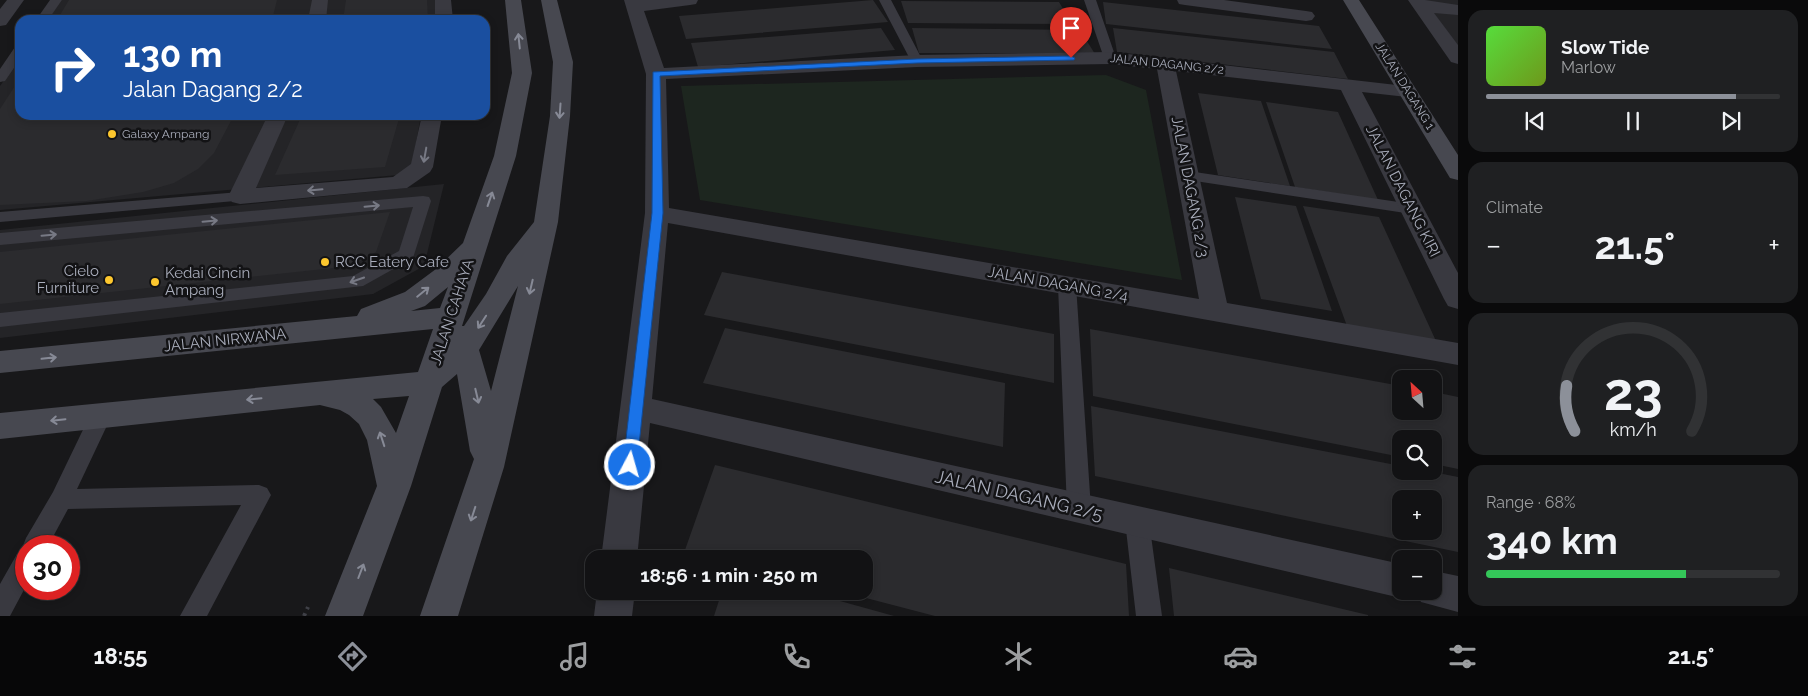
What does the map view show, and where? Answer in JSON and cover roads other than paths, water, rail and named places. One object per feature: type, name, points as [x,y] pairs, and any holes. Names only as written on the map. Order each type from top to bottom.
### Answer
[{"type":"main road","name":"JALAN CAHAYA","points":[[344,616],[394,486],[505,156],[522,73],[513,0]]},
{"type":"main road","points":[[439,616],[488,468],[546,222],[560,116],[563,62],[549,0]]},
{"type":"main road","name":"JALAN DAGANG 1","points":[[1349,0],[1458,173]]},
{"type":"main road","points":[[0,426],[429,382],[464,349],[498,298],[516,262],[546,222]]},
{"type":"main road","points":[[330,330],[383,313],[415,299],[445,275],[475,245]]},
{"type":"main road","points":[[450,317],[464,349],[479,406],[488,468]]},
{"type":"main road","name":"JALAN NIRWANA","points":[[0,362],[450,317]]},
{"type":"main road","points":[[303,394],[346,398],[368,412],[382,435],[394,486]]},
{"type":"street","points":[[0,21],[16,0]]},
{"type":"street","points":[[317,15],[320,0]]},
{"type":"street","points":[[443,0],[444,15]]},
{"type":"street","points":[[620,550],[658,213],[656,74],[633,3],[690,0]]},
{"type":"street","points":[[1185,0],[1306,16]]},
{"type":"street","points":[[1418,3],[1458,10]]},
{"type":"street","points":[[1418,3],[1458,58]]},
{"type":"street","name":"JALAN DAGANG 2/2","points":[[656,74],[917,61],[1110,58],[1407,91]]},
{"type":"street","name":"JALAN DAGANG 2/3","points":[[1165,63],[1215,311]]},
{"type":"street","name":"JALAN DAGANG KIRI","points":[[1348,84],[1458,299]]},
{"type":"street","points":[[240,197],[276,120]]},
{"type":"street","points":[[240,197],[399,182],[422,167],[431,120]]},
{"type":"street","name":"JALAN DAGANG 2/4","points":[[658,213],[1458,354]]},
{"type":"street","name":"JALAN DAGANG 2/5","points":[[636,408],[1392,579]]},
{"type":"street","points":[[1442,590],[1458,594]]},
{"type":"street","points":[[613,616],[615,600]]},
{"type":"lane","points":[[46,15],[56,0]]},
{"type":"lane","points":[[885,0],[917,61]]},
{"type":"lane","points":[[1090,0],[1110,58]]},
{"type":"lane","points":[[0,78],[15,57]]},
{"type":"lane","points":[[1188,176],[1412,209]]},
{"type":"lane","points":[[0,217],[240,197]]},
{"type":"lane","points":[[0,239],[423,201],[407,254],[357,282],[0,320]]},
{"type":"lane","points":[[1066,285],[1079,509]]},
{"type":"lane","points":[[41,535],[61,499],[101,415]]},
{"type":"lane","points":[[61,499],[259,495],[193,616]]},
{"type":"lane","points":[[1137,522],[1149,616]]},
{"type":"lane","points":[[0,609],[15,582]]},
{"type":"place","name":"Galaxy Ampang","points":[[112,134]]},
{"type":"place","name":"RCC Eatery Cafe","points":[[325,262]]},
{"type":"place","name":"Cielo Furniture","points":[[109,280]]},
{"type":"place","name":"Kedai Cincin Ampang","points":[[155,282]]}]
